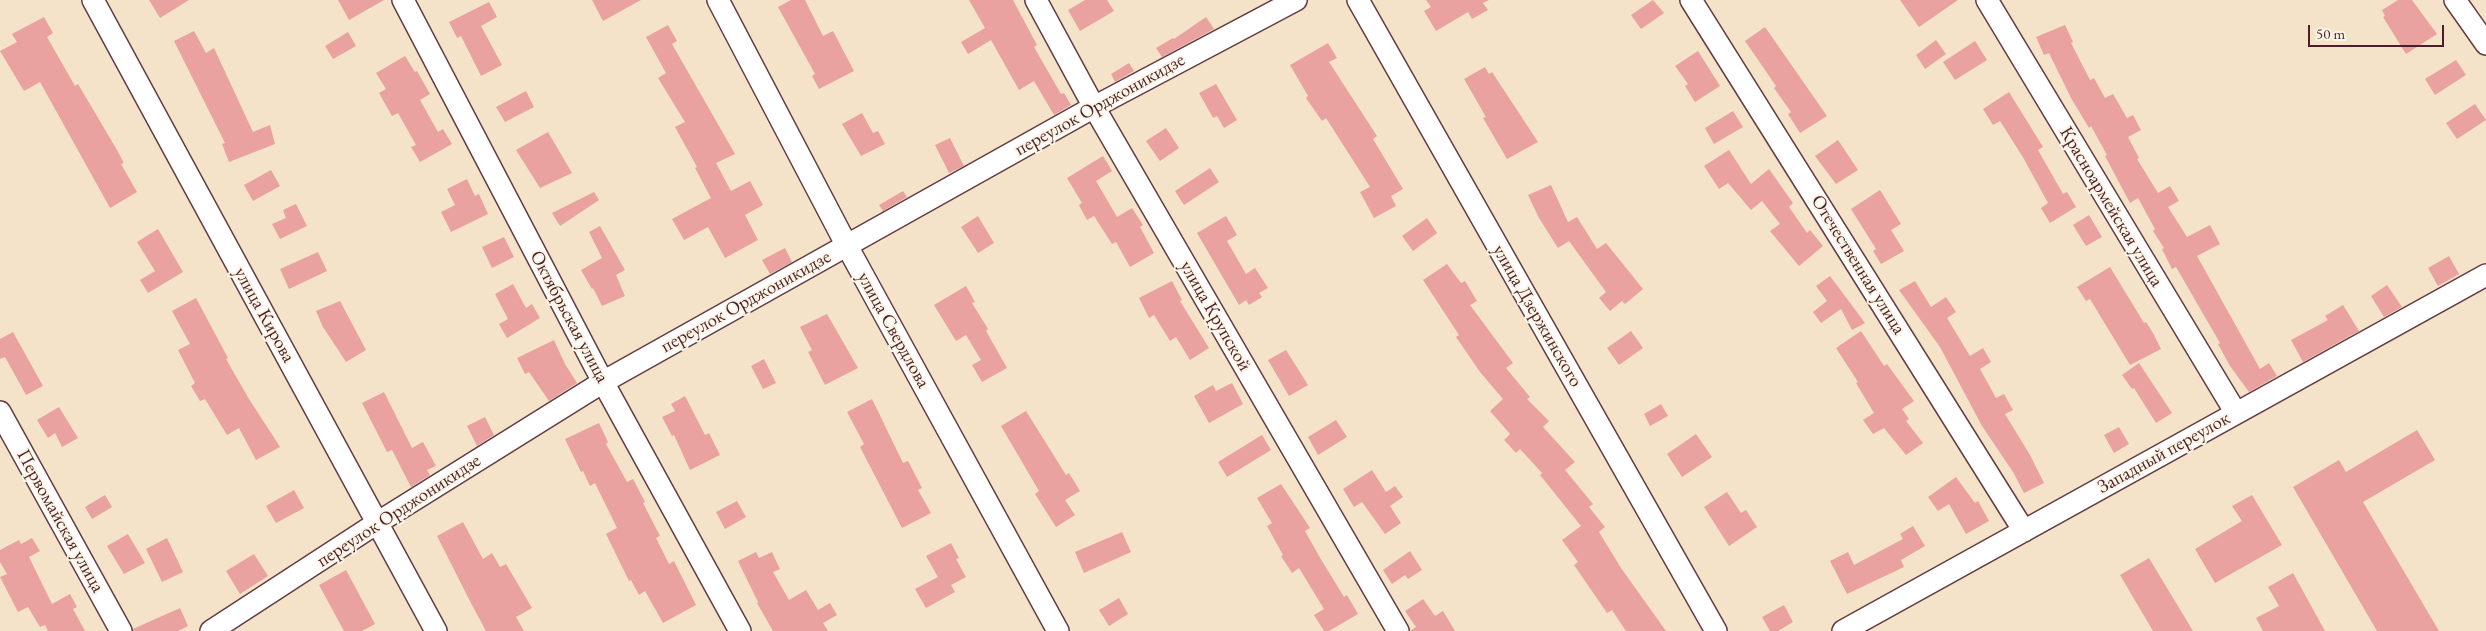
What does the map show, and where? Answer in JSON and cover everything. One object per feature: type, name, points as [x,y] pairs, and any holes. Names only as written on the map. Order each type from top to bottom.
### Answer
[{"type":"street","name":"улица Кирова","points":[[93,0],[436,631]]},
{"type":"street","name":"Октябрьская улица","points":[[403,0],[603,382],[740,631]]},
{"type":"street","name":"улица Свердлова","points":[[718,0],[847,246],[1058,631]]},
{"type":"street","name":"улица Крупской","points":[[1036,0],[1094,107],[1398,631]]},
{"type":"street","name":"переулок Орджоникидзе","points":[[211,631],[377,523],[603,382],[1094,107],[1296,0]]},
{"type":"street","name":"улица Дзержинского","points":[[1358,0],[1716,631]]},
{"type":"street","name":"Отечественная улица","points":[[1692,0],[2024,531]]},
{"type":"street","name":"Красноармейская улица","points":[[1987,0],[2236,413]]},
{"type":"street","points":[[2455,0],[2486,44]]},
{"type":"street","name":"Западный переулок","points":[[1843,631],[2486,275]]},
{"type":"street","name":"Первомайская улица","points":[[0,412],[121,631]]},
{"type":"building","points":[[149,0],[189,0],[160,18]]},
{"type":"building","points":[[338,0],[384,0],[349,20]]},
{"type":"building","points":[[592,0],[641,0],[603,21]]},
{"type":"building","points":[[791,0],[805,0],[823,36],[833,31],[854,71],[819,89],[812,76],[815,74],[778,7]]},
{"type":"building","points":[[969,0],[1013,0],[1037,45],[1034,47],[1061,94],[1064,93],[1071,105],[1054,115],[1034,81],[1019,90],[991,40],[968,54],[961,42],[985,28]]},
{"type":"building","points":[[1085,0],[1107,0],[1114,11],[1080,31],[1068,10]]},
{"type":"building","points":[[1426,0],[1489,0],[1483,3],[1488,10],[1472,19],[1468,12],[1436,31],[1424,11],[1431,7]]},
{"type":"building","points":[[1653,0],[1664,13],[1641,29],[1631,15]]},
{"type":"building","points":[[1900,0],[1958,0],[1919,27]]},
{"type":"building","points":[[2398,0],[2412,0],[2437,34],[2406,54],[2383,17],[2385,16],[2382,10]]},
{"type":"building","points":[[489,2],[497,17],[481,26],[502,65],[481,76],[461,36],[457,38],[449,22]]},
{"type":"building","points":[[44,17],[53,33],[47,37],[75,86],[78,84],[117,150],[124,163],[121,164],[137,192],[110,208],[40,82],[24,91],[0,51],[17,42],[12,34]]},
{"type":"building","points":[[1206,17],[1214,29],[1162,57],[1156,48],[1174,39]]},
{"type":"building","points":[[668,25],[677,41],[672,44],[735,154],[716,163],[731,191],[750,181],[763,205],[745,215],[758,240],[725,258],[708,227],[684,240],[672,219],[711,198],[695,168],[697,167],[675,127],[685,122],[658,78],[666,73],[646,37]]},
{"type":"building","points":[[2065,25],[2073,42],[2071,43],[2090,80],[2094,78],[2105,98],[2113,94],[2127,118],[2133,115],[2141,130],[2128,137],[2139,158],[2137,159],[2158,193],[2170,186],[2179,201],[2168,207],[2187,237],[2210,225],[2220,244],[2197,256],[2260,369],[2269,363],[2277,376],[2249,392],[2230,366],[2218,344],[2220,343],[2176,267],[2172,269],[2162,249],[2164,248],[2153,231],[2155,229],[2138,198],[2130,203],[2105,156],[2107,155],[2091,126],[2089,128],[2071,98],[2049,53],[2044,55],[2036,37]]},
{"type":"building","points":[[1765,27],[1827,116],[1800,133],[1788,114],[1791,112],[1774,88],[1776,86],[1745,41]]},
{"type":"building","points":[[194,31],[206,53],[214,48],[253,132],[270,125],[275,144],[229,162],[222,144],[225,143],[174,41]]},
{"type":"building","points":[[348,32],[356,46],[333,59],[325,46]]},
{"type":"building","points":[[1936,40],[1946,54],[1925,69],[1916,55]]},
{"type":"building","points":[[1975,41],[1987,60],[1955,80],[1943,62]]},
{"type":"building","points":[[1328,43],[1337,58],[1329,62],[1377,136],[1373,139],[1403,189],[1391,196],[1396,206],[1374,218],[1360,192],[1370,187],[1326,118],[1322,121],[1306,98],[1308,96],[1290,65]]},
{"type":"building","points":[[1698,51],[1720,86],[1695,102],[1685,86],[1688,84],[1675,66]]},
{"type":"building","points":[[405,56],[415,72],[417,71],[430,94],[420,100],[438,132],[443,129],[452,144],[420,162],[411,147],[416,145],[398,113],[392,116],[379,93],[386,89],[376,73]]},
{"type":"building","points":[[2456,60],[2466,75],[2435,95],[2425,79]]},
{"type":"building","points":[[1129,63],[1134,71],[1115,82],[1111,74]]},
{"type":"building","points":[[1485,67],[1489,74],[1492,72],[1538,142],[1507,159],[1483,118],[1486,117],[1464,79]]},
{"type":"building","points":[[1216,84],[1237,120],[1224,128],[1217,116],[1213,118],[1199,93]]},
{"type":"building","points":[[526,91],[534,107],[505,122],[496,107]]},
{"type":"building","points":[[2009,92],[2043,147],[2038,150],[2063,194],[2067,192],[2076,207],[2050,223],[2041,208],[2048,203],[2024,159],[2000,121],[1993,125],[1983,109]]},
{"type":"building","points":[[2475,104],[2486,120],[2457,139],[2446,123]]},
{"type":"building","points":[[1733,111],[1743,127],[1714,144],[1705,128]]},
{"type":"building","points":[[862,113],[873,133],[878,131],[885,144],[861,156],[842,124]]},
{"type":"building","points":[[1166,128],[1179,148],[1160,161],[1146,141]]},
{"type":"building","points":[[548,132],[572,173],[540,188],[516,150]]},
{"type":"building","points":[[950,138],[964,166],[949,173],[935,145]]},
{"type":"building","points":[[1838,140],[1858,170],[1836,184],[1815,156]]},
{"type":"building","points":[[1729,150],[1751,184],[1769,169],[1793,203],[1789,207],[1807,233],[1810,230],[1823,246],[1799,266],[1770,231],[1780,224],[1762,201],[1751,210],[1728,183],[1719,189],[1704,166]]},
{"type":"building","points":[[1103,156],[1112,171],[1096,181],[1117,217],[1132,208],[1143,225],[1140,227],[1154,253],[1130,267],[1116,242],[1112,244],[1094,216],[1087,220],[1079,205],[1082,203],[1067,178]]},
{"type":"building","points":[[1210,168],[1219,182],[1184,205],[1175,191]]},
{"type":"building","points":[[271,170],[280,186],[253,201],[244,185]]},
{"type":"building","points":[[467,179],[475,196],[479,194],[488,214],[451,232],[441,212],[455,205],[447,189]]},
{"type":"building","points":[[1551,185],[1568,222],[1577,217],[1597,249],[1606,243],[1643,289],[1625,304],[1622,301],[1610,311],[1599,298],[1606,292],[1569,241],[1558,248],[1539,218],[1528,195]]},
{"type":"building","points":[[1880,190],[1901,224],[1891,230],[1904,251],[1881,264],[1873,251],[1876,249],[1851,209]]},
{"type":"building","points":[[903,191],[907,197],[883,211],[879,205]]},
{"type":"building","points":[[594,192],[599,200],[560,226],[552,213]]},
{"type":"building","points":[[296,204],[307,226],[280,239],[272,224],[286,218],[283,210]]},
{"type":"building","points":[[2089,215],[2102,237],[2086,246],[2073,225]]},
{"type":"building","points":[[978,216],[994,243],[978,253],[961,227]]},
{"type":"building","points":[[1226,216],[1237,235],[1227,241],[1246,274],[1255,268],[1268,288],[1259,293],[1262,297],[1249,305],[1246,300],[1239,305],[1197,233]]},
{"type":"building","points":[[1427,218],[1437,233],[1413,251],[1402,236]]},
{"type":"building","points":[[600,226],[625,270],[616,275],[625,296],[602,306],[581,270],[602,258],[589,232]]},
{"type":"building","points":[[158,229],[183,272],[148,293],[140,280],[155,271],[137,242]]},
{"type":"building","points":[[504,237],[514,257],[492,268],[482,247]]},
{"type":"building","points":[[785,248],[792,262],[770,274],[762,260]]},
{"type":"building","points":[[318,252],[327,271],[289,289],[280,269]]},
{"type":"building","points":[[2449,256],[2459,274],[2438,286],[2428,268]]},
{"type":"building","points":[[1447,264],[1461,283],[1465,281],[1477,301],[1470,305],[1513,363],[1506,368],[1530,397],[1527,399],[1549,421],[1543,427],[1575,462],[1565,470],[1593,504],[1589,507],[1605,527],[1599,532],[1621,568],[1666,631],[1626,631],[1612,610],[1607,613],[1574,565],[1578,562],[1562,540],[1581,526],[1540,475],[1542,473],[1520,449],[1516,453],[1504,440],[1510,434],[1490,411],[1503,399],[1480,372],[1456,337],[1459,335],[1423,280]]},
{"type":"building","points":[[2110,267],[2144,323],[2146,322],[2153,333],[2161,349],[2130,365],[2090,299],[2086,301],[2077,287]]},
{"type":"building","points":[[1830,276],[1865,323],[1852,330],[1841,309],[1821,323],[1813,312],[1827,301],[1816,286]]},
{"type":"building","points":[[1172,281],[1182,300],[1180,301],[1209,348],[1190,360],[1176,337],[1170,341],[1154,315],[1149,318],[1139,298]]},
{"type":"building","points":[[1915,281],[1931,307],[1946,297],[1956,312],[1947,318],[1970,356],[1983,348],[1991,362],[1980,369],[1996,398],[2004,394],[2013,410],[2005,414],[2030,455],[2044,483],[2024,493],[2013,472],[1982,426],[1940,347],[1899,290]]},
{"type":"building","points":[[513,284],[526,308],[532,304],[540,318],[507,338],[499,324],[508,319],[495,294]]},
{"type":"building","points":[[2387,285],[2402,307],[2384,317],[2371,296]]},
{"type":"building","points":[[966,286],[975,302],[972,303],[988,329],[986,331],[1007,368],[982,382],[972,365],[981,360],[966,335],[956,341],[934,305]]},
{"type":"building","points":[[196,298],[228,358],[226,359],[280,447],[256,460],[239,428],[227,435],[205,399],[200,401],[191,386],[195,383],[178,350],[190,344],[172,311]]},
{"type":"building","points":[[340,301],[366,350],[346,362],[323,327],[316,311]]},
{"type":"building","points":[[2343,305],[2359,331],[2303,362],[2291,340],[2328,320],[2325,316]]},
{"type":"building","points":[[827,314],[858,368],[825,385],[808,352],[812,350],[800,327]]},
{"type":"building","points":[[1631,331],[1643,348],[1619,365],[1607,348]]},
{"type":"building","points":[[1861,331],[1884,366],[1887,364],[1914,401],[1902,409],[1909,419],[1906,421],[1923,443],[1906,455],[1884,428],[1873,434],[1863,420],[1874,413],[1856,383],[1858,382],[1836,348]]},
{"type":"building","points":[[13,332],[43,386],[26,395],[5,357],[0,359],[0,339]]},
{"type":"building","points":[[554,340],[565,364],[577,383],[549,401],[529,372],[525,374],[517,358]]},
{"type":"building","points":[[1286,350],[1308,385],[1289,396],[1268,360]]},
{"type":"building","points":[[764,359],[776,383],[763,389],[751,366]]},
{"type":"building","points":[[2139,363],[2172,413],[2156,423],[2134,388],[2132,389],[2122,375]]},
{"type":"building","points":[[1232,383],[1243,404],[1209,423],[1194,396],[1213,385],[1216,391]]},
{"type":"building","points":[[384,392],[412,448],[423,442],[436,466],[427,470],[430,475],[411,487],[392,450],[387,452],[362,403]]},
{"type":"building","points":[[685,396],[705,435],[709,433],[720,455],[690,470],[674,435],[672,436],[662,417],[675,411],[671,404]]},
{"type":"building","points":[[872,399],[903,463],[908,461],[922,488],[918,490],[931,513],[902,528],[860,447],[864,444],[847,412]]},
{"type":"building","points":[[1661,404],[1668,416],[1650,426],[1644,414]]},
{"type":"building","points":[[59,407],[78,438],[62,447],[55,433],[48,438],[37,420]]},
{"type":"building","points":[[1026,411],[1066,475],[1069,473],[1080,491],[1065,500],[1075,515],[1056,527],[1035,494],[1039,491],[1001,426]]},
{"type":"building","points":[[485,417],[494,435],[477,446],[467,426]]},
{"type":"building","points":[[1336,420],[1347,437],[1318,455],[1308,437]]},
{"type":"building","points":[[599,423],[608,442],[606,444],[627,482],[633,479],[645,502],[643,503],[660,536],[656,538],[669,564],[674,561],[696,605],[663,623],[645,591],[639,595],[631,580],[629,581],[606,534],[617,528],[595,483],[590,486],[565,439]]},
{"type":"building","points":[[2119,427],[2129,444],[2114,453],[2104,435]]},
{"type":"building","points":[[2417,430],[2435,460],[2363,502],[2439,631],[2377,631],[2293,487],[2339,460],[2346,472]]},
{"type":"building","points":[[1696,434],[1712,457],[1682,477],[1667,454]]},
{"type":"building","points":[[1262,435],[1271,450],[1227,477],[1218,462]]},
{"type":"building","points":[[1372,470],[1386,492],[1395,486],[1403,497],[1390,506],[1401,523],[1385,534],[1362,502],[1354,507],[1343,489]]},
{"type":"building","points":[[1956,477],[1975,503],[1978,501],[1989,521],[1966,534],[1949,504],[1938,511],[1928,497]]},
{"type":"building","points":[[1281,484],[1310,528],[1305,531],[1319,556],[1344,597],[1347,595],[1358,614],[1329,631],[1324,631],[1314,615],[1324,609],[1299,568],[1292,573],[1281,556],[1283,555],[1267,526],[1272,523],[1257,498]]},
{"type":"building","points":[[294,490],[304,508],[276,523],[266,506]]},
{"type":"building","points":[[1727,492],[1741,513],[1746,510],[1757,527],[1729,546],[1704,507]]},
{"type":"building","points":[[105,495],[112,507],[92,519],[85,507]]},
{"type":"building","points":[[2252,495],[2282,545],[2215,583],[2195,549],[2242,521],[2232,506]]},
{"type":"building","points":[[737,501],[746,517],[725,529],[716,512]]},
{"type":"building","points":[[463,522],[483,559],[492,553],[500,567],[506,564],[532,608],[516,617],[524,631],[486,631],[437,536]]},
{"type":"building","points":[[1913,526],[1925,546],[1901,560],[1904,567],[1847,594],[1830,561],[1848,552],[1854,565],[1903,539],[1900,534]]},
{"type":"building","points":[[1122,532],[1131,552],[1084,573],[1075,552]]},
{"type":"building","points":[[128,534],[145,563],[124,574],[107,546]]},
{"type":"building","points":[[32,538],[40,551],[29,557],[52,604],[70,594],[77,607],[73,609],[85,631],[48,631],[45,625],[40,627],[28,607],[18,612],[0,577],[7,574],[0,562],[0,550],[19,540],[21,544]]},
{"type":"building","points":[[167,538],[183,572],[162,582],[146,549]]},
{"type":"building","points":[[951,543],[959,558],[956,559],[966,577],[951,585],[955,592],[926,608],[915,589],[938,577],[926,556]]},
{"type":"building","points":[[1410,551],[1422,570],[1408,579],[1405,575],[1392,584],[1383,570]]},
{"type":"building","points":[[756,552],[759,558],[772,552],[780,569],[773,572],[789,600],[806,590],[818,610],[830,603],[837,615],[823,623],[828,631],[773,631],[757,603],[738,561]]},
{"type":"building","points":[[254,554],[268,576],[240,594],[226,571]]},
{"type":"building","points":[[2149,558],[2193,631],[2153,631],[2120,575]]},
{"type":"building","points":[[346,570],[375,624],[362,631],[344,631],[319,585]]},
{"type":"building","points":[[2293,573],[2325,631],[2263,631],[2256,618],[2279,606],[2268,587]]},
{"type":"building","points":[[1119,598],[1128,614],[1109,626],[1099,610]]},
{"type":"building","points":[[1423,599],[1435,616],[1443,611],[1455,631],[1410,631],[1416,627],[1405,611]]},
{"type":"building","points":[[1784,605],[1793,622],[1778,631],[1770,631],[1762,617]]},
{"type":"building","points":[[180,608],[188,626],[178,631],[133,631],[133,629]]}]
